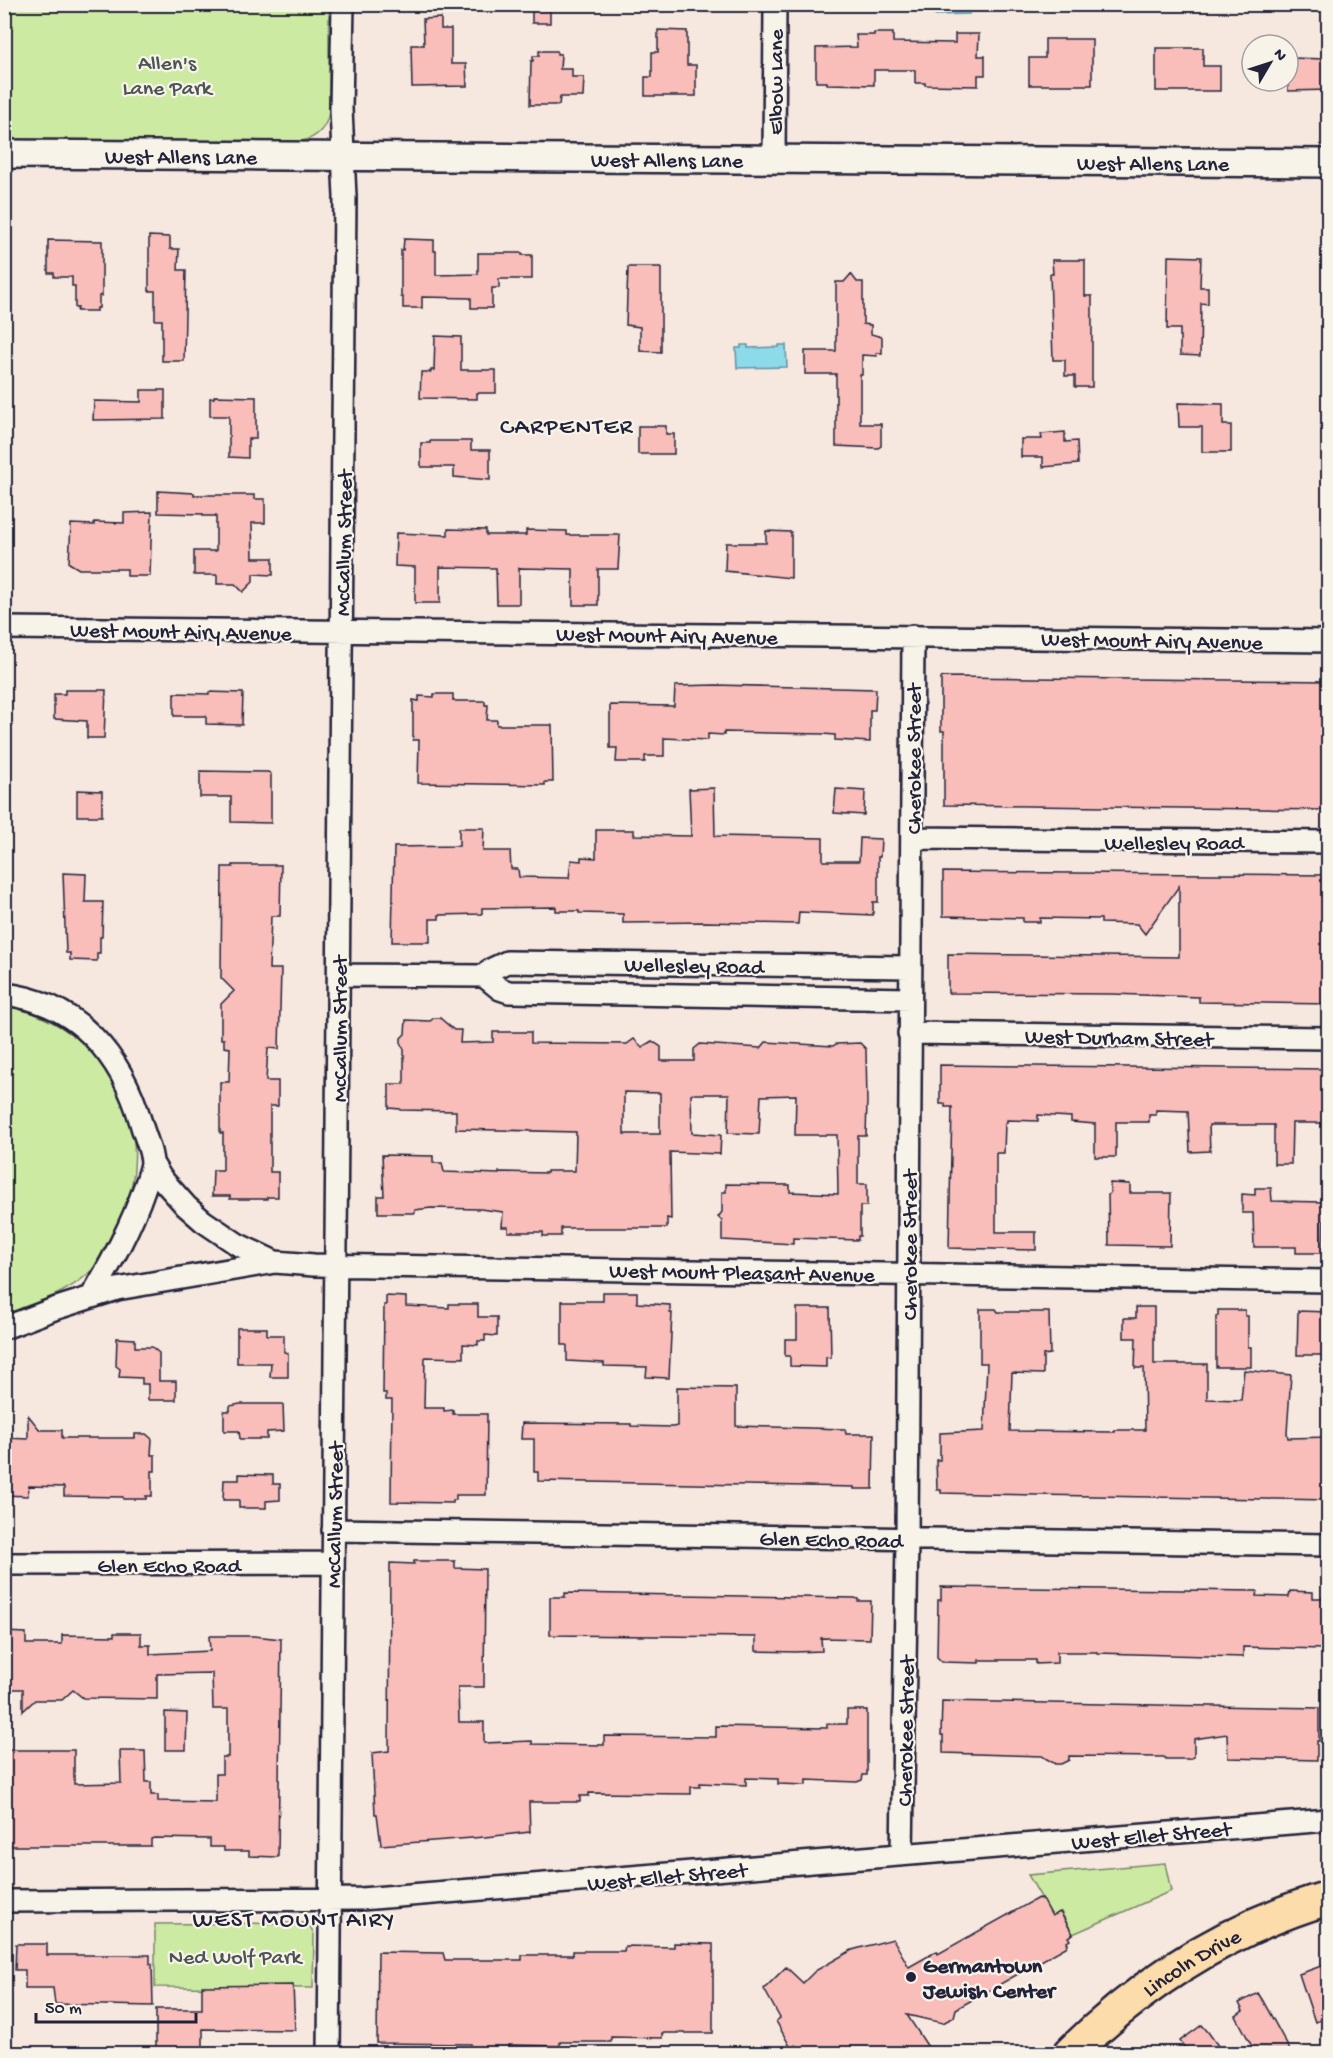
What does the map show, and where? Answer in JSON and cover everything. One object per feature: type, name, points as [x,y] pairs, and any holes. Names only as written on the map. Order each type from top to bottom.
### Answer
[{"type":"main road","name":"Lincoln Drive","points":[[1070,2054],[1126,2002],[1200,1953],[1275,1916],[1329,1898]]},
{"type":"street","name":"McCallum Street","points":[[329,2054],[345,208],[341,109],[343,4]]},
{"type":"street","name":"Elbow Lane","points":[[774,159],[775,4]]},
{"type":"street","name":"West Allens Lane","points":[[4,154],[1329,163]]},
{"type":"street","name":"West Mount Airy Avenue","points":[[4,628],[1329,641]]},
{"type":"street","name":"Cherokee Street","points":[[902,1854],[907,1539],[913,636]]},
{"type":"street","name":"Wellesley Road","points":[[912,838],[1329,842]]},
{"type":"street","name":"Wellesley Road","points":[[484,976],[490,970],[507,962],[910,967]]},
{"type":"street","name":"Wellesley Road","points":[[339,975],[484,976],[500,989],[509,992],[910,999]]},
{"type":"street","points":[[4,994],[41,1003],[57,1010],[72,1019],[100,1043],[121,1070],[130,1090],[152,1163],[173,1193],[203,1221],[237,1244],[275,1262]]},
{"type":"street","name":"West Durham Street","points":[[909,1033],[1329,1038]]},
{"type":"street","points":[[92,1296],[131,1221],[152,1163]]},
{"type":"street","name":"West Mount Pleasant Avenue","points":[[275,1262],[336,1265],[1329,1281]]},
{"type":"street","points":[[4,1328],[92,1296],[128,1287],[275,1262]]},
{"type":"street","name":"Glen Echo Road","points":[[333,1530],[1329,1545]]},
{"type":"street","name":"Glen Echo Road","points":[[4,1564],[333,1563]]},
{"type":"street","name":"West Ellet Street","points":[[4,1901],[330,1901],[1329,1820]]},
{"type":"green space","name":"Allen's Lane Park","points":[[4,5],[329,5],[328,117],[324,127],[317,134],[302,141],[5,142]]},
{"type":"green space","points":[[5,1005],[41,1017],[72,1035],[98,1058],[117,1086],[129,1117],[135,1151],[132,1186],[120,1223],[108,1248],[96,1265],[83,1278],[62,1292],[5,1317]]},
{"type":"green space","points":[[1165,1863],[1171,1891],[1073,1934],[1061,1912],[1052,1916],[1028,1875]]},
{"type":"green space","name":"Ned Wolf Park","points":[[304,1923],[310,1926],[314,1934],[313,1988],[155,1987],[155,1924]]},
{"type":"water","points":[[934,5],[969,5],[969,14],[934,15]]},
{"type":"water","points":[[741,345],[748,345],[748,348],[786,345],[787,367],[737,368],[736,348],[741,348]]},
{"type":"building","points":[[532,4],[550,4],[550,23],[532,23]]},
{"type":"building","points":[[441,18],[441,29],[451,29],[451,64],[466,64],[467,86],[412,87],[411,45],[424,45],[423,19]]},
{"type":"building","points":[[658,30],[687,31],[687,65],[696,65],[696,96],[645,96],[645,77],[652,77],[652,52],[658,52]]},
{"type":"building","points":[[874,33],[893,33],[893,42],[955,43],[955,34],[979,34],[978,56],[985,56],[985,75],[978,75],[978,86],[915,83],[915,70],[874,70],[874,85],[816,82],[816,48],[857,47],[856,35],[874,35]]},
{"type":"building","points":[[1045,39],[1092,39],[1092,85],[1029,85],[1029,58],[1045,58]]},
{"type":"building","points":[[1156,48],[1203,48],[1203,66],[1220,66],[1220,91],[1156,91]]},
{"type":"building","points":[[539,51],[557,51],[557,54],[561,54],[560,69],[572,69],[572,77],[584,77],[583,97],[560,97],[559,105],[530,105],[531,61],[533,61],[533,56],[539,56]]},
{"type":"building","points":[[1300,58],[1329,59],[1329,90],[1300,91]]},
{"type":"building","points":[[149,236],[170,237],[170,249],[179,249],[178,270],[186,270],[184,361],[162,361],[162,320],[155,320],[155,291],[149,291]]},
{"type":"building","points":[[404,239],[434,240],[436,275],[478,274],[478,253],[522,253],[522,255],[532,255],[532,279],[499,279],[499,288],[492,288],[492,308],[471,308],[471,298],[422,297],[422,308],[403,308],[401,250],[403,250]]},
{"type":"building","points":[[48,240],[102,241],[102,296],[99,296],[97,311],[77,311],[72,277],[54,277],[54,273],[48,273]]},
{"type":"building","points":[[1168,256],[1201,257],[1200,287],[1208,287],[1208,304],[1201,303],[1200,356],[1180,355],[1180,329],[1167,329]]},
{"type":"building","points":[[1052,260],[1085,260],[1085,296],[1092,296],[1092,387],[1075,387],[1075,376],[1065,376],[1065,360],[1053,360],[1050,274],[1053,274]]},
{"type":"building","points":[[628,267],[661,267],[661,352],[640,351],[640,327],[626,325]]},
{"type":"building","points":[[851,274],[857,282],[863,282],[863,324],[871,325],[871,334],[882,337],[882,353],[876,353],[877,356],[862,355],[862,375],[860,375],[860,424],[881,424],[881,446],[878,448],[836,446],[836,374],[805,374],[805,351],[836,351],[836,282],[844,282]]},
{"type":"building","points":[[435,336],[461,337],[461,370],[496,370],[496,393],[477,393],[477,399],[420,398],[421,372],[434,370]]},
{"type":"building","points":[[141,390],[165,390],[165,419],[93,420],[94,401],[141,402]]},
{"type":"building","points":[[214,396],[256,397],[256,439],[248,439],[248,458],[229,457],[229,416],[210,416],[210,398]]},
{"type":"building","points":[[1178,403],[1223,404],[1223,425],[1231,425],[1231,452],[1202,452],[1202,427],[1179,427]]},
{"type":"building","points":[[638,426],[666,426],[666,434],[674,434],[674,454],[638,454]]},
{"type":"building","points":[[1065,432],[1065,442],[1077,441],[1078,464],[1043,467],[1043,457],[1021,457],[1021,439],[1042,439],[1041,434]]},
{"type":"building","points":[[430,441],[471,441],[471,450],[490,450],[490,480],[454,477],[454,467],[421,467],[421,443],[430,443]]},
{"type":"building","points":[[158,491],[194,493],[194,495],[254,495],[254,499],[265,499],[265,523],[252,523],[253,558],[273,558],[273,575],[253,574],[253,582],[243,592],[235,584],[217,584],[217,575],[194,575],[194,551],[216,551],[216,516],[158,513]]},
{"type":"building","points":[[152,512],[150,576],[127,576],[127,569],[79,569],[69,563],[71,524],[124,523],[124,513]]},
{"type":"building","points":[[448,529],[486,530],[486,535],[526,535],[526,530],[567,531],[567,535],[620,535],[618,569],[598,569],[598,605],[573,605],[573,569],[519,568],[519,604],[497,604],[496,568],[440,567],[440,603],[415,603],[415,567],[395,566],[396,533],[448,535]]},
{"type":"building","points":[[766,531],[791,532],[791,578],[725,571],[726,543],[766,543]]},
{"type":"building","points":[[941,678],[1329,681],[1329,810],[944,805]]},
{"type":"building","points":[[675,686],[876,689],[875,710],[870,710],[870,742],[835,740],[835,735],[823,734],[724,732],[724,735],[708,734],[708,740],[664,738],[664,756],[645,756],[645,762],[616,762],[617,748],[610,748],[610,705],[674,706]]},
{"type":"building","points":[[65,690],[106,690],[104,738],[87,738],[87,721],[54,719],[54,694],[65,694]]},
{"type":"building","points":[[209,692],[243,693],[242,725],[206,724],[206,716],[174,716],[174,693],[209,694]]},
{"type":"building","points":[[434,694],[453,694],[453,701],[485,701],[485,705],[488,705],[487,720],[497,720],[497,725],[552,725],[553,782],[545,782],[545,785],[418,783],[419,740],[413,740],[413,700],[419,701],[419,696],[434,697]]},
{"type":"building","points":[[200,771],[268,772],[271,774],[271,823],[231,822],[231,797],[200,797]]},
{"type":"building","points":[[714,788],[715,836],[823,838],[823,861],[859,861],[860,838],[881,839],[880,857],[878,857],[878,902],[873,902],[873,915],[799,912],[798,924],[623,923],[623,914],[556,911],[556,907],[482,908],[482,914],[439,915],[439,919],[430,919],[430,942],[392,942],[394,847],[459,846],[459,828],[484,828],[483,851],[510,851],[511,869],[518,869],[519,877],[569,878],[571,860],[581,861],[581,857],[596,858],[596,830],[634,830],[634,835],[691,836],[689,789]]},
{"type":"building","points":[[836,789],[865,791],[864,815],[834,813]]},
{"type":"building","points":[[77,790],[102,791],[102,816],[77,816]]},
{"type":"building","points":[[233,865],[281,865],[280,916],[271,916],[269,969],[281,969],[279,1049],[268,1048],[266,1081],[278,1081],[278,1106],[270,1106],[270,1172],[278,1172],[278,1197],[267,1197],[267,1199],[230,1199],[230,1196],[212,1196],[213,1170],[223,1170],[220,1082],[229,1082],[230,1048],[224,1047],[224,1039],[221,1039],[221,1004],[234,991],[221,978],[222,867],[233,867]]},
{"type":"building","points":[[943,872],[1329,875],[1326,949],[1329,949],[1329,1004],[1199,1002],[1199,997],[1112,994],[948,993],[948,954],[1179,957],[1179,886],[1145,934],[1137,924],[1101,923],[1101,919],[1040,918],[1040,922],[1023,922],[1023,918],[943,916]]},
{"type":"building","points":[[63,873],[86,874],[85,902],[103,902],[102,937],[100,937],[100,953],[97,953],[97,961],[70,960],[70,953],[66,953]]},
{"type":"building","points":[[440,1018],[454,1030],[461,1030],[460,1043],[493,1042],[493,1032],[531,1032],[531,1043],[627,1044],[634,1039],[642,1047],[652,1041],[661,1047],[661,1061],[694,1061],[694,1049],[700,1044],[761,1048],[766,1042],[833,1046],[860,1043],[866,1049],[867,1102],[866,1136],[858,1136],[858,1184],[867,1184],[867,1206],[860,1206],[858,1240],[793,1238],[793,1244],[722,1240],[722,1221],[718,1217],[722,1212],[722,1192],[726,1192],[726,1184],[790,1185],[790,1192],[838,1194],[837,1135],[795,1135],[796,1095],[761,1096],[759,1134],[728,1133],[729,1094],[691,1094],[692,1133],[721,1135],[720,1154],[670,1152],[671,1219],[667,1218],[667,1228],[561,1228],[561,1236],[543,1236],[543,1232],[508,1232],[508,1227],[502,1227],[503,1212],[431,1208],[415,1210],[415,1213],[378,1213],[378,1196],[384,1196],[382,1155],[433,1156],[433,1163],[442,1163],[444,1172],[499,1174],[499,1172],[575,1171],[576,1132],[456,1129],[456,1111],[389,1108],[389,1084],[404,1084],[404,1049],[401,1045],[401,1038],[405,1034],[406,1020],[430,1021]],"holes":[[[624,1092],[660,1093],[660,1134],[624,1134]]]},
{"type":"building","points":[[940,1065],[1325,1069],[1325,1123],[1292,1123],[1291,1164],[1274,1164],[1274,1125],[1209,1125],[1210,1151],[1190,1152],[1188,1111],[1156,1110],[1156,1115],[1149,1115],[1149,1122],[1116,1122],[1116,1157],[1095,1157],[1095,1124],[1071,1122],[1071,1117],[1038,1115],[1038,1121],[1007,1120],[1004,1153],[996,1153],[996,1232],[1036,1232],[1036,1250],[949,1248],[952,1107],[940,1104]]},
{"type":"building","points":[[1110,1183],[1130,1184],[1130,1193],[1171,1193],[1170,1246],[1109,1245],[1108,1195]]},
{"type":"building","points":[[1255,1188],[1271,1188],[1272,1201],[1324,1202],[1323,1253],[1296,1253],[1296,1247],[1254,1247],[1253,1213],[1242,1213],[1242,1194],[1255,1195]]},
{"type":"building","points":[[603,1292],[637,1292],[637,1303],[670,1305],[670,1313],[672,1313],[669,1378],[646,1377],[647,1367],[604,1366],[604,1363],[567,1361],[567,1345],[562,1345],[562,1301],[603,1301]]},
{"type":"building","points":[[386,1296],[406,1297],[406,1306],[449,1308],[449,1304],[478,1304],[478,1317],[497,1317],[497,1336],[485,1335],[485,1341],[478,1341],[478,1345],[463,1344],[463,1358],[425,1357],[424,1408],[444,1408],[444,1411],[453,1410],[453,1414],[487,1414],[486,1495],[456,1495],[453,1503],[391,1502],[392,1400],[386,1400],[386,1393],[383,1393]]},
{"type":"building","points":[[1136,1307],[1154,1307],[1154,1364],[1207,1364],[1207,1399],[1241,1400],[1244,1370],[1291,1375],[1288,1438],[1329,1437],[1329,1500],[941,1493],[941,1490],[937,1490],[936,1460],[940,1460],[940,1433],[984,1431],[987,1363],[980,1363],[980,1309],[996,1309],[998,1312],[1049,1312],[1050,1354],[1043,1355],[1043,1374],[1012,1373],[1010,1431],[1115,1432],[1115,1430],[1145,1430],[1144,1368],[1135,1368],[1136,1338],[1124,1338],[1124,1318],[1136,1318]]},
{"type":"building","points":[[797,1308],[830,1308],[831,1358],[826,1357],[826,1367],[790,1366],[790,1356],[785,1356],[785,1339],[797,1339]]},
{"type":"building","points":[[1218,1310],[1245,1310],[1245,1316],[1248,1316],[1248,1347],[1251,1347],[1251,1367],[1216,1367]]},
{"type":"building","points":[[1298,1311],[1329,1312],[1329,1355],[1297,1355]]},
{"type":"building","points":[[237,1328],[267,1328],[267,1335],[284,1335],[284,1352],[288,1353],[288,1377],[270,1377],[271,1363],[237,1363]]},
{"type":"building","points":[[117,1338],[135,1339],[135,1347],[152,1347],[159,1353],[159,1381],[176,1381],[176,1400],[148,1400],[148,1384],[142,1384],[142,1378],[119,1377],[120,1369],[116,1366]]},
{"type":"building","points":[[677,1387],[736,1388],[736,1426],[845,1429],[846,1434],[874,1434],[873,1489],[538,1481],[538,1472],[534,1472],[534,1439],[521,1439],[522,1423],[631,1424],[631,1426],[673,1427],[677,1426]]},
{"type":"building","points":[[283,1404],[284,1431],[267,1432],[267,1439],[240,1439],[239,1431],[224,1431],[224,1411],[230,1411],[230,1406]]},
{"type":"building","points":[[28,1415],[40,1430],[62,1430],[62,1438],[135,1438],[135,1434],[146,1434],[152,1439],[151,1455],[155,1455],[155,1471],[152,1471],[152,1496],[146,1496],[146,1499],[123,1499],[123,1497],[64,1496],[64,1487],[29,1486],[28,1496],[4,1495],[4,1438],[28,1439]]},
{"type":"building","points":[[239,1474],[273,1475],[273,1484],[280,1484],[280,1500],[266,1501],[266,1508],[239,1508],[239,1500],[223,1500],[224,1480],[239,1480]]},
{"type":"building","points":[[414,1561],[455,1561],[455,1568],[485,1569],[484,1687],[458,1687],[459,1722],[484,1722],[484,1743],[532,1741],[532,1744],[604,1745],[604,1736],[716,1737],[716,1726],[827,1728],[827,1724],[847,1724],[847,1710],[867,1710],[867,1775],[863,1775],[862,1780],[857,1782],[806,1780],[806,1785],[778,1784],[778,1779],[746,1778],[746,1785],[700,1783],[700,1787],[691,1787],[691,1794],[589,1793],[589,1796],[580,1796],[580,1802],[529,1802],[530,1832],[381,1845],[377,1814],[375,1814],[372,1753],[389,1751],[390,1563],[414,1564]]},
{"type":"building","points":[[941,1587],[1257,1591],[1256,1596],[1289,1597],[1290,1591],[1313,1592],[1313,1598],[1323,1598],[1323,1649],[1243,1647],[1243,1657],[1057,1652],[1057,1663],[1036,1664],[1036,1660],[942,1662],[937,1657],[938,1600],[941,1600]]},
{"type":"building","points":[[565,1593],[855,1598],[858,1601],[871,1601],[870,1639],[821,1638],[822,1651],[795,1652],[756,1651],[756,1637],[550,1635],[550,1597],[565,1597]]},
{"type":"building","points":[[4,1632],[26,1633],[26,1644],[62,1644],[62,1635],[114,1636],[114,1633],[141,1633],[141,1645],[150,1645],[150,1654],[210,1651],[209,1636],[254,1636],[281,1639],[278,1857],[249,1856],[249,1851],[224,1851],[224,1847],[210,1847],[210,1839],[154,1838],[151,1839],[151,1846],[4,1846],[5,1750],[74,1750],[74,1784],[121,1783],[120,1751],[145,1751],[146,1782],[151,1782],[151,1795],[158,1795],[158,1801],[216,1802],[216,1774],[222,1774],[222,1757],[228,1757],[228,1709],[213,1709],[212,1673],[157,1674],[157,1699],[83,1698],[73,1690],[62,1700],[35,1700],[23,1711],[23,1689],[4,1689]]},
{"type":"building","points":[[942,1701],[1319,1708],[1317,1760],[1228,1758],[1227,1734],[1194,1739],[1194,1757],[1189,1759],[1069,1756],[1069,1760],[1055,1764],[1042,1756],[943,1753]]},
{"type":"building","points":[[165,1712],[187,1713],[186,1750],[165,1750]]},
{"type":"building","name":"Germantown Jewish Center","points":[[1038,1898],[1042,1898],[1052,1916],[1060,1912],[1073,1934],[1068,1937],[1070,1940],[1066,1947],[956,2009],[954,2017],[943,2023],[907,2015],[928,2047],[916,2054],[800,2054],[796,2045],[791,2048],[776,2021],[780,2018],[764,1989],[786,1967],[803,1983],[815,1971],[852,1950],[893,1939],[909,1967],[937,1951],[938,1954]]},
{"type":"building","points":[[674,1943],[713,1944],[713,2033],[662,2033],[662,2038],[611,2037],[611,2042],[560,2042],[560,2046],[509,2045],[509,2050],[471,2050],[471,2044],[377,2043],[378,1952],[443,1953],[445,1960],[522,1960],[522,1955],[573,1955],[573,1951],[624,1951],[625,1946],[674,1947]]},
{"type":"building","points":[[16,1944],[47,1944],[47,1955],[150,1955],[153,2006],[55,2004],[53,1988],[25,1988],[25,1970],[15,1970]]},
{"type":"building","points":[[1324,1965],[1329,1976],[1329,2017],[1315,2022],[1299,1974]]},
{"type":"building","points":[[293,1985],[295,2030],[203,2029],[203,2048],[156,2048],[156,2009],[202,2009],[202,1986]]},
{"type":"building","points":[[1258,1993],[1292,2054],[1256,2054],[1236,2016],[1243,2011],[1239,2003]]},
{"type":"building","points":[[1202,2025],[1224,2054],[1189,2054],[1180,2041]]},
{"type":"place","name":"Germantown Jewish Center","points":[[911,1977]]},
{"type":"district","name":"CARPENTER","points":[[567,425]]},
{"type":"district","name":"WEST MOUNT AIRY","points":[[294,1918]]}]
